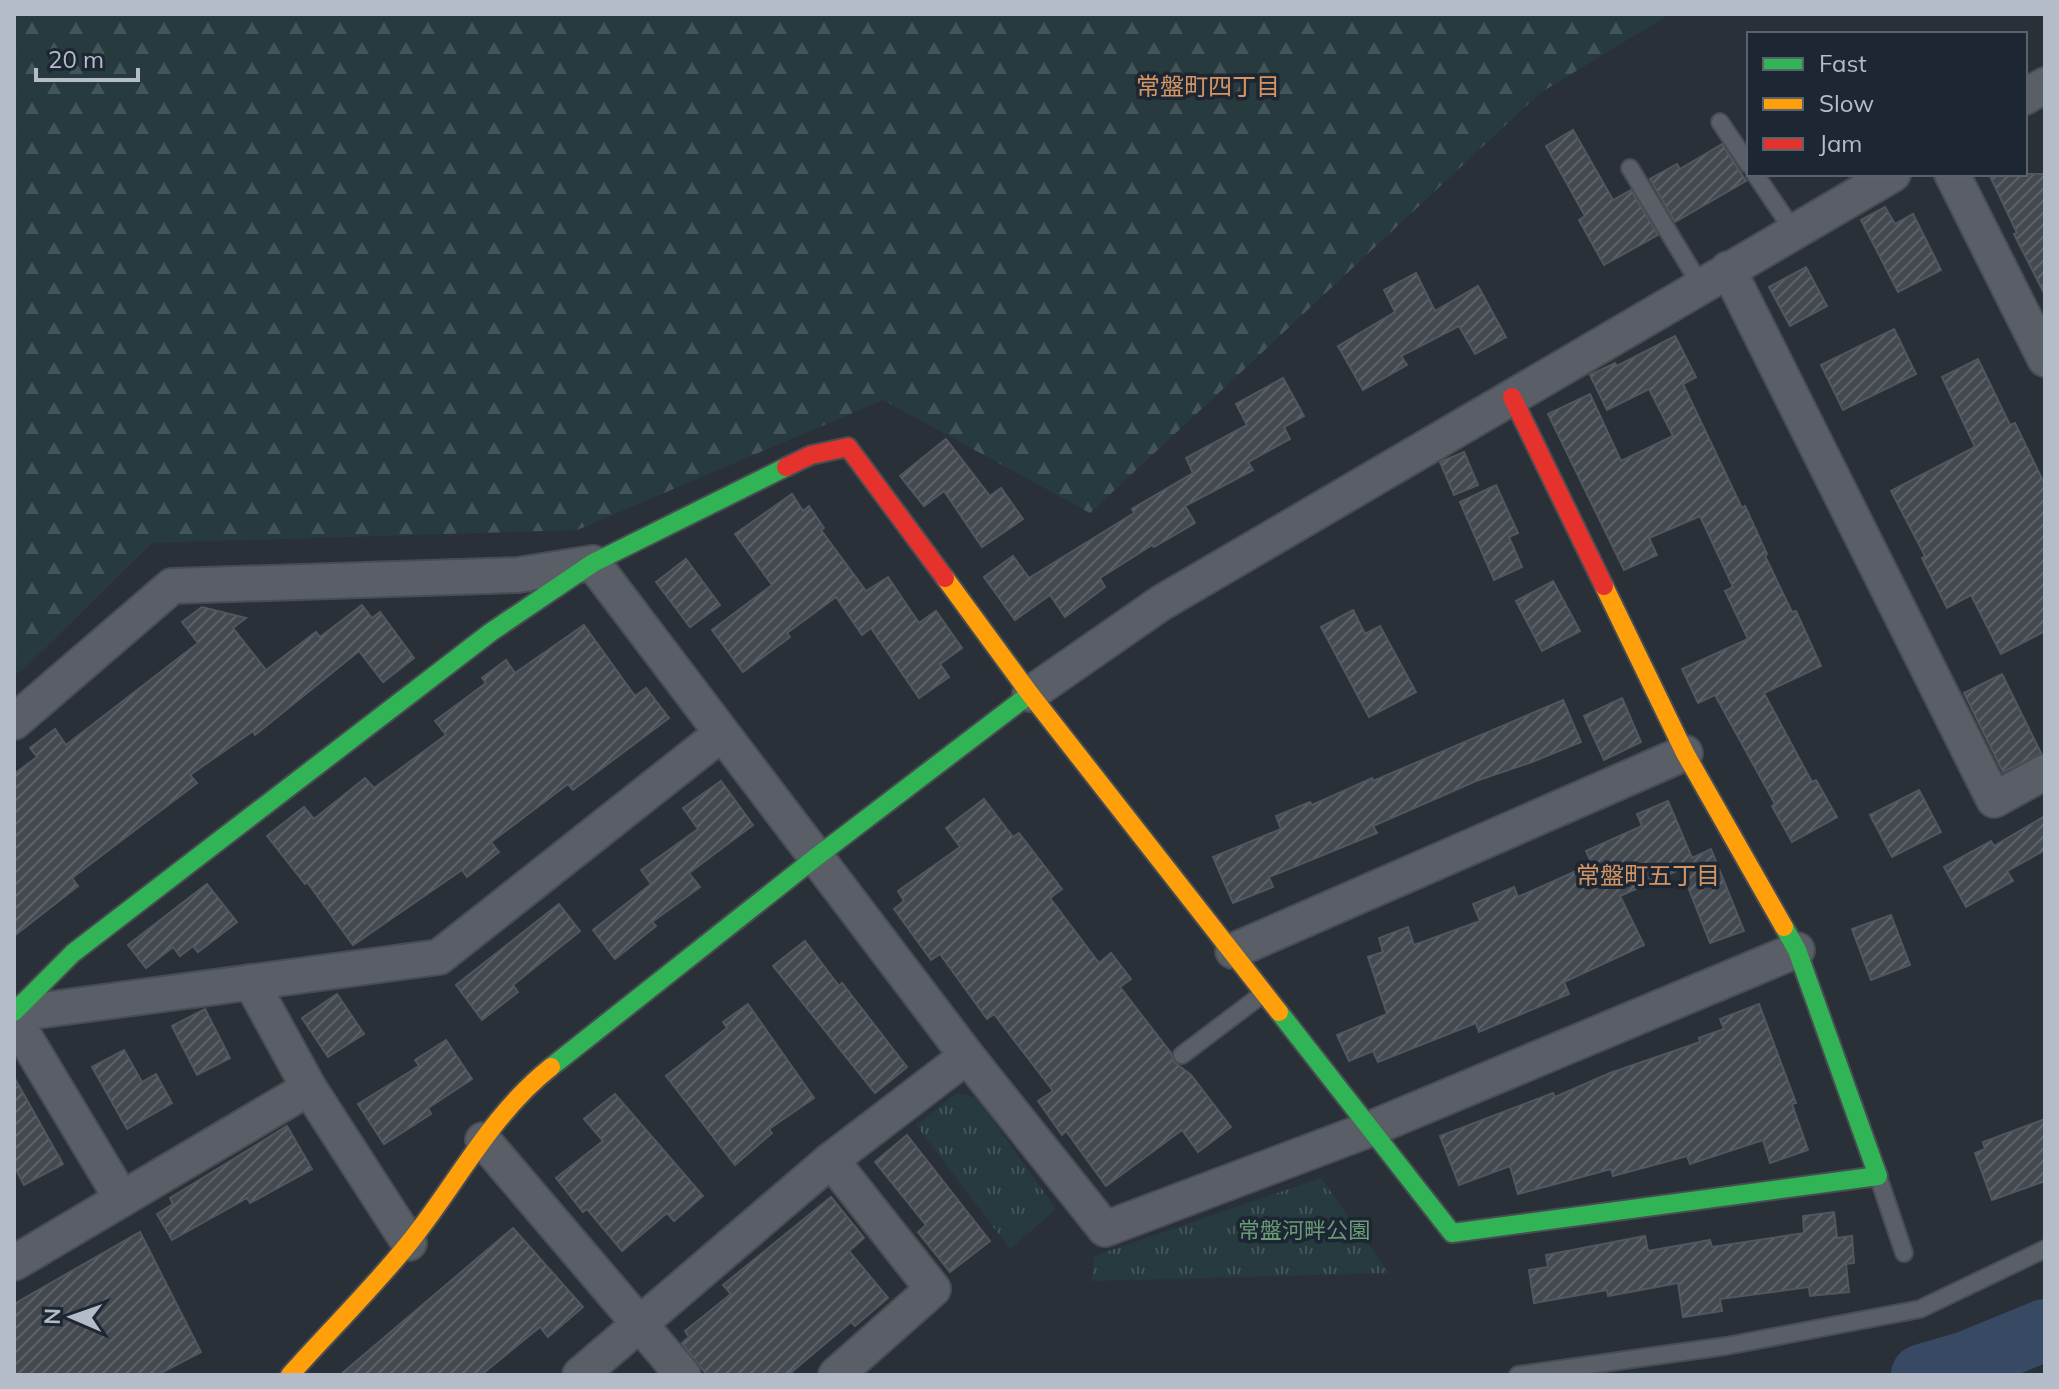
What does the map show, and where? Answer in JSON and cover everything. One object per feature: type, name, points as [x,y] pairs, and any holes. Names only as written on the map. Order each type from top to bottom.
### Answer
[{"type":"street","points":[[2027,96],[2045,85]]},
{"type":"street","points":[[290,1375],[409,1243],[483,1140],[536,1079],[815,858],[1030,694],[1161,603],[1890,176]]},
{"type":"street","points":[[1953,176],[2045,359]]},
{"type":"street","points":[[1715,278],[1994,800],[2045,772]]},
{"type":"street","points":[[14,1015],[86,943],[491,632],[593,563],[811,455],[848,447],[1030,694],[1452,1233],[1878,1176],[1797,950],[1685,753],[1512,397]]},
{"type":"street","points":[[14,722],[172,586],[518,575],[593,563]]},
{"type":"street","points":[[593,563],[967,1056],[1105,1229],[1370,1129],[1797,950]]},
{"type":"street","points":[[14,1015],[439,957],[721,734]]},
{"type":"street","points":[[1233,951],[1685,753]]},
{"type":"street","points":[[251,982],[309,1088],[409,1243]]},
{"type":"street","points":[[14,1015],[122,1199]]},
{"type":"street","points":[[580,1375],[831,1160],[967,1056]]},
{"type":"street","points":[[14,1263],[309,1088]]},
{"type":"street","points":[[483,1140],[683,1375]]},
{"type":"street","points":[[831,1160],[933,1289],[836,1375]]},
{"type":"lane","points":[[1720,122],[1747,162]]},
{"type":"lane","points":[[1630,168],[1715,278]]},
{"type":"lane","points":[[1756,176],[1795,233]]},
{"type":"lane","points":[[1182,1055],[1265,992]]},
{"type":"lane","points":[[1878,1176],[1904,1253]]},
{"type":"lane","points":[[1518,1375],[1726,1346],[1920,1309],[2045,1249]]},
{"type":"green space","points":[[14,14],[1670,14],[1540,93],[1090,513],[883,400],[577,530],[152,543],[23,670],[14,675]]},
{"type":"green space","points":[[957,1093],[976,1097],[1056,1209],[1010,1249],[916,1125]]},
{"type":"green space","name":"常盤河畔公園","points":[[1321,1178],[1389,1273],[1092,1281],[1094,1256]]},
{"type":"building","points":[[1573,130],[1613,200],[1631,190],[1658,235],[1604,265],[1579,220],[1585,216],[1546,146]]},
{"type":"building","points":[[1722,144],[1746,181],[1675,222],[1650,179],[1677,164],[1680,169]]},
{"type":"building","points":[[2045,174],[2045,295],[2014,234],[2017,233],[1990,176]]},
{"type":"building","points":[[1885,207],[1895,224],[1913,214],[1941,270],[1898,292],[1861,220]]},
{"type":"building","points":[[1806,267],[1827,306],[1790,326],[1769,287]]},
{"type":"building","points":[[1416,273],[1435,311],[1478,286],[1506,337],[1475,354],[1459,326],[1401,356],[1407,365],[1363,390],[1338,346],[1395,312],[1384,290]]},
{"type":"building","points":[[1894,329],[1916,374],[1843,410],[1821,365]]},
{"type":"building","points":[[1675,336],[1696,377],[1683,384],[1821,666],[1764,693],[1812,782],[1816,780],[1837,817],[1792,842],[1772,806],[1775,804],[1715,695],[1698,703],[1682,669],[1748,639],[1725,591],[1733,587],[1700,516],[1649,538],[1657,555],[1624,570],[1548,414],[1590,394],[1621,461],[1673,436],[1649,389],[1607,410],[1590,375],[1615,363],[1617,366]]},
{"type":"building","points":[[1978,359],[2010,425],[2015,423],[2045,485],[2045,631],[2001,654],[1971,595],[1947,608],[1922,558],[1925,556],[1891,491],[1975,447],[1942,377]]},
{"type":"building","points":[[1283,378],[1304,416],[1284,427],[1290,439],[1248,462],[1253,470],[1185,506],[1195,523],[1154,547],[1152,545],[1100,578],[1105,587],[1065,617],[1050,595],[1015,620],[984,577],[1013,556],[1029,578],[1134,513],[1132,509],[1193,473],[1186,458],[1247,425],[1236,404]]},
{"type":"building","points":[[946,439],[990,496],[1001,488],[1023,519],[982,547],[944,491],[924,506],[900,476]]},
{"type":"building","points":[[1464,452],[1478,485],[1454,495],[1440,462]]},
{"type":"building","points":[[1496,485],[1518,533],[1509,537],[1522,567],[1494,580],[1460,502]]},
{"type":"building","points":[[792,494],[803,511],[809,506],[824,528],[821,530],[866,591],[888,577],[919,623],[936,611],[962,648],[940,664],[949,677],[919,698],[871,628],[862,635],[836,597],[787,633],[790,637],[743,672],[712,630],[772,585],[735,534]]},
{"type":"building","points":[[686,559],[720,605],[690,627],[656,582]]},
{"type":"building","points":[[1553,581],[1580,631],[1542,651],[1516,601]]},
{"type":"building","points":[[362,605],[372,618],[380,612],[414,658],[383,682],[359,651],[255,735],[253,731],[190,775],[197,783],[72,878],[78,886],[14,936],[14,774],[37,757],[30,748],[55,729],[66,745],[198,643],[182,622],[202,607],[246,618],[233,628],[266,670],[316,632],[320,637]]},
{"type":"building","points":[[1353,610],[1365,634],[1380,626],[1416,692],[1369,717],[1321,627]]},
{"type":"building","points":[[584,625],[635,696],[646,688],[669,718],[573,790],[568,784],[491,842],[499,852],[467,877],[462,870],[353,945],[307,882],[305,884],[267,836],[304,807],[314,819],[365,778],[374,788],[446,735],[435,721],[486,683],[482,678],[506,660],[515,673]]},
{"type":"building","points":[[2002,674],[2041,753],[2003,772],[1964,693]]},
{"type":"building","points":[[1622,698],[1641,742],[1604,760],[1584,716]]},
{"type":"building","points":[[1563,700],[1581,742],[1476,781],[1373,826],[1377,833],[1269,877],[1273,887],[1233,903],[1213,857],[1281,829],[1276,816],[1310,802],[1312,805],[1372,778],[1373,781]]},
{"type":"building","points":[[721,781],[753,825],[689,873],[700,887],[652,922],[656,926],[615,959],[593,930],[651,884],[641,870],[698,829],[683,808]]},
{"type":"building","points":[[1919,790],[1941,832],[1892,857],[1870,815]]},
{"type":"building","points":[[984,799],[1013,837],[1019,833],[1062,889],[1050,898],[1099,963],[1111,953],[1131,979],[1120,987],[1171,1053],[1174,1062],[1191,1075],[1231,1127],[1198,1152],[1182,1130],[1106,1186],[1066,1131],[1062,1135],[1038,1101],[1053,1091],[994,1014],[987,1019],[940,954],[931,960],[894,909],[904,901],[898,891],[960,847],[946,828]]},
{"type":"building","points":[[1668,801],[1692,858],[1711,849],[1744,931],[1710,943],[1681,869],[1620,896],[1644,945],[1564,982],[1569,994],[1479,1032],[1476,1023],[1378,1062],[1373,1051],[1349,1061],[1337,1035],[1387,1014],[1368,957],[1383,952],[1379,938],[1408,927],[1414,945],[1480,921],[1473,904],[1514,887],[1518,897],[1592,864],[1586,851],[1642,826],[1637,814]]},
{"type":"building","points":[[2045,816],[2045,850],[2007,871],[2013,881],[1966,907],[1944,867],[1991,841],[1994,846]]},
{"type":"building","points":[[207,884],[237,922],[198,952],[193,946],[180,956],[173,947],[146,968],[128,945]]},
{"type":"building","points":[[559,904],[580,931],[513,985],[518,992],[482,1020],[456,985]]},
{"type":"building","points":[[1891,915],[1910,965],[1871,980],[1852,929]]},
{"type":"building","points":[[805,941],[907,1067],[875,1093],[773,966]]},
{"type":"building","points":[[337,994],[364,1034],[328,1057],[302,1018]]},
{"type":"building","points":[[748,1004],[814,1098],[769,1129],[772,1133],[735,1165],[666,1076],[727,1028],[723,1022]]},
{"type":"building","points":[[1759,1004],[1796,1103],[1792,1104],[1808,1150],[1770,1163],[1763,1140],[1690,1164],[1687,1156],[1613,1176],[1611,1169],[1518,1194],[1510,1166],[1459,1185],[1440,1136],[1553,1093],[1555,1097],[1610,1073],[1700,1042],[1699,1038],[1724,1029],[1720,1019]]},
{"type":"building","points":[[205,1009],[230,1058],[197,1075],[172,1026]]},
{"type":"building","points":[[446,1040],[472,1079],[428,1108],[431,1114],[384,1144],[358,1104],[419,1066],[415,1060]]},
{"type":"building","points":[[124,1050],[142,1082],[156,1074],[172,1103],[127,1129],[92,1067]]},
{"type":"building","points":[[14,1077],[63,1164],[24,1185],[14,1166]]},
{"type":"building","points":[[615,1094],[703,1196],[674,1221],[667,1213],[622,1251],[587,1209],[583,1212],[556,1178],[603,1141],[584,1119]]},
{"type":"building","points":[[2045,1119],[2045,1181],[1992,1200],[1975,1153],[1985,1149],[1983,1142]]},
{"type":"building","points":[[287,1126],[312,1169],[250,1203],[247,1198],[172,1240],[157,1214],[173,1204],[170,1198]]},
{"type":"building","points":[[907,1135],[990,1241],[950,1272],[918,1232],[926,1225],[875,1162]]},
{"type":"building","points":[[831,1197],[864,1238],[849,1251],[888,1298],[855,1326],[851,1322],[788,1375],[707,1375],[682,1343],[689,1337],[685,1331],[731,1294],[723,1285]]},
{"type":"building","points":[[1834,1212],[1837,1238],[1852,1236],[1854,1263],[1846,1264],[1849,1292],[1810,1296],[1809,1287],[1720,1299],[1722,1311],[1683,1317],[1678,1283],[1608,1296],[1607,1290],[1534,1303],[1529,1270],[1548,1267],[1546,1255],[1645,1236],[1648,1251],[1710,1240],[1712,1247],[1804,1233],[1803,1216]]},
{"type":"building","points":[[513,1228],[583,1307],[548,1337],[540,1327],[481,1375],[340,1375]]},
{"type":"building","points":[[140,1232],[201,1352],[157,1375],[14,1375],[14,1304]]},
{"type":"waterway","points":[[1922,1375],[1967,1362],[2045,1330]]},
{"type":"traffic: fast","points":[[14,1012],[73,953],[491,632],[593,563],[786,467]]},
{"type":"traffic: fast","points":[[551,1067],[815,858],[1030,694]]},
{"type":"traffic: fast","points":[[1279,1012],[1452,1233],[1878,1176],[1797,950],[1784,927]]},
{"type":"traffic: slow","points":[[945,578],[1030,694],[1279,1012]]},
{"type":"traffic: slow","points":[[1604,586],[1685,753],[1784,927]]},
{"type":"traffic: slow","points":[[290,1375],[409,1243],[510,1106],[551,1067]]},
{"type":"traffic: jam","points":[[1512,397],[1604,586]]},
{"type":"traffic: jam","points":[[786,467],[811,455],[848,447],[945,578]]},
{"type":"district","name":"常盤町四丁目","points":[[1208,86]]},
{"type":"district","name":"常盤町五丁目","points":[[1648,875]]}]
